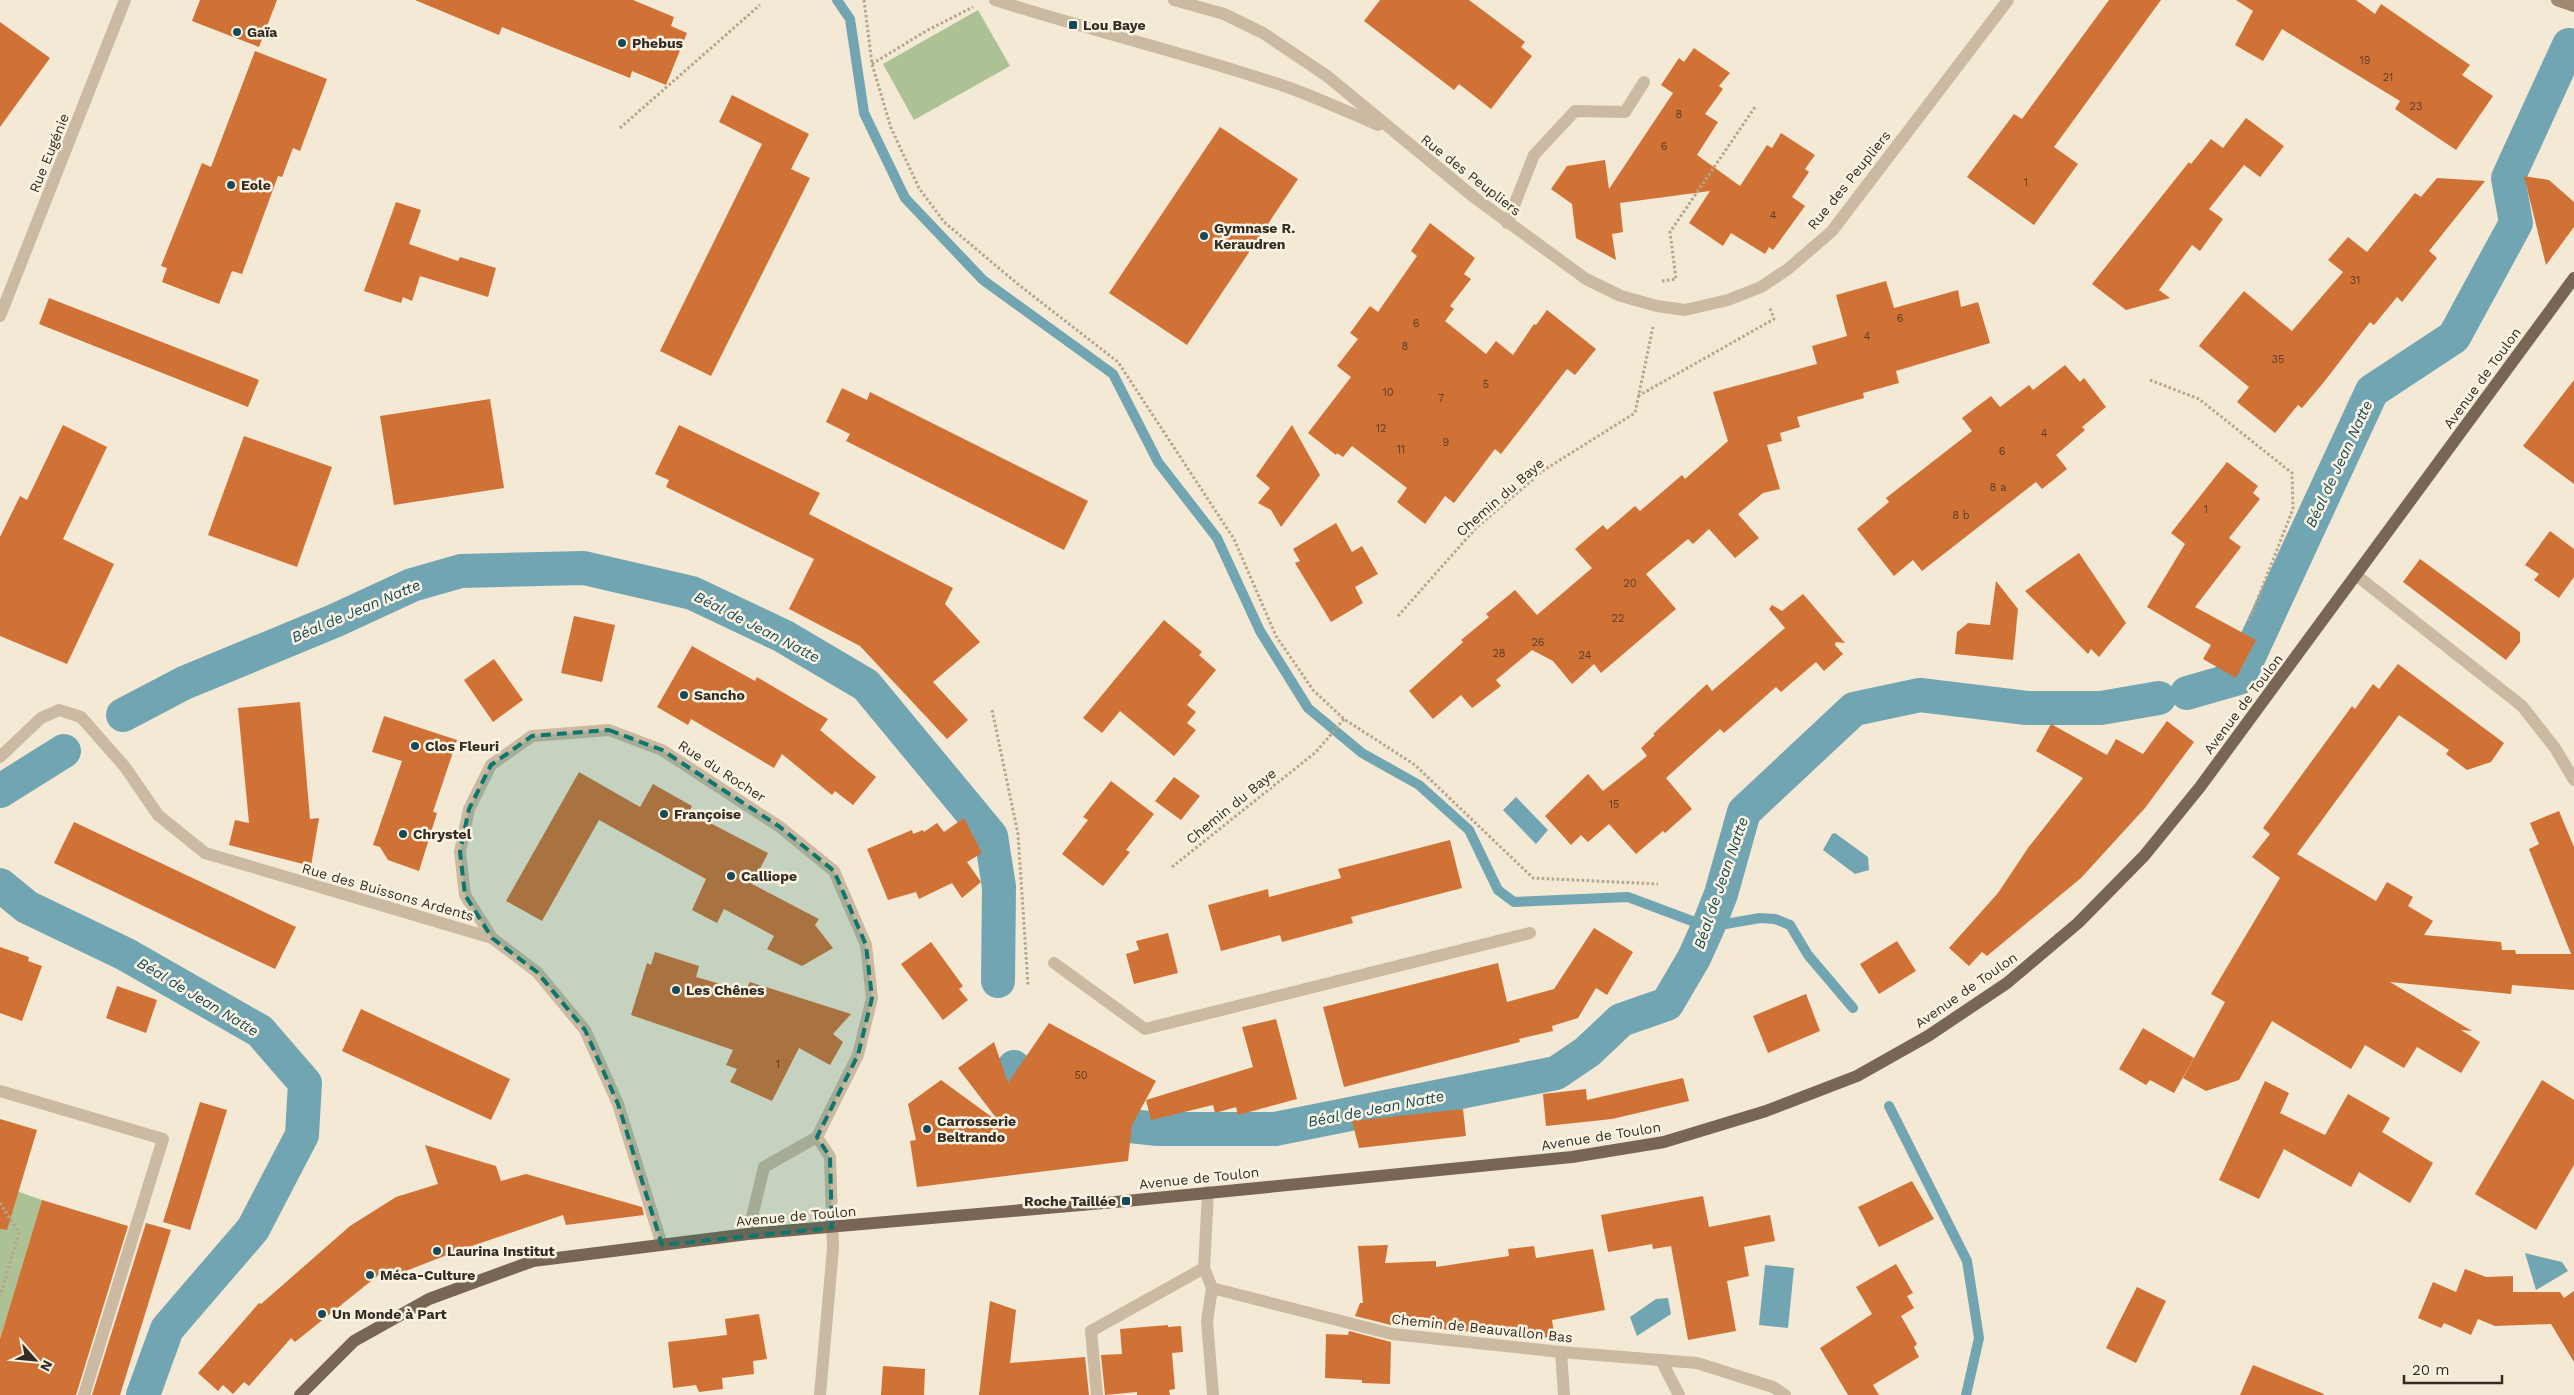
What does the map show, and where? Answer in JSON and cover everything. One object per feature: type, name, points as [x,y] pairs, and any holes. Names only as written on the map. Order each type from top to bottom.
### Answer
[{"type":"main road","name":"Avenue de Toulon","points":[[300,1395],[354,1341],[429,1299],[532,1261],[748,1234],[832,1228],[1572,1157],[1664,1142],[1766,1110],[1856,1076],[1928,1036],[2007,983],[2078,923],[2144,856],[2200,787],[2574,278]]},
{"type":"street","name":"Rue Eugénie","points":[[0,316],[125,0]]},
{"type":"street","name":"Rue des Peupliers","points":[[995,0],[1084,28],[1260,78],[1307,94],[1392,131]]},
{"type":"street","name":"Rue des Peupliers","points":[[1174,0],[1224,14],[1263,33],[1327,76],[1507,223],[1586,280],[1621,296],[1657,306],[1685,310],[1728,300],[1761,287],[1788,269],[1832,231],[2008,0]]},
{"type":"street","points":[[2556,0],[2574,6]]},
{"type":"street","points":[[1507,223],[1534,155],[1575,111],[1625,112],[1644,82]]},
{"type":"street","points":[[2356,575],[2522,706],[2555,748],[2574,780]]},
{"type":"street","name":"Rue des Buissons Ardents","points":[[0,757],[41,718],[59,710],[82,717],[124,767],[158,815],[205,854],[492,938],[537,972],[585,1030],[618,1104],[662,1244]]},
{"type":"street","name":"Rue du Rocher","points":[[492,938],[465,895],[460,852],[469,809],[491,765],[532,736],[608,730],[662,750],[780,827],[834,871],[866,944],[872,998],[858,1055],[817,1136]]},
{"type":"street","points":[[1054,963],[1145,1029],[1530,933]]},
{"type":"street","points":[[0,1091],[163,1139],[84,1395]]},
{"type":"street","points":[[748,1234],[764,1167],[817,1136],[830,1157],[832,1228],[820,1395]]},
{"type":"street","points":[[1208,1192],[1204,1268],[1212,1288],[1207,1321],[1213,1395]]},
{"type":"street","points":[[1097,1395],[1091,1331],[1204,1268]]},
{"type":"street","name":"Chemin de Beauvallon Bas","points":[[1212,1288],[1392,1334],[1561,1352],[1697,1363],[1773,1387],[1785,1395]]},
{"type":"street","points":[[1561,1352],[1564,1395]]},
{"type":"street","points":[[1661,1360],[1679,1395]]},
{"type":"path","points":[[864,0],[872,64],[890,128],[919,188],[944,222],[1118,362],[1234,538],[1276,636],[1313,690],[1344,719],[1415,765],[1533,878],[1658,884]]},
{"type":"path","points":[[872,64],[926,31],[980,3]]},
{"type":"path","points":[[620,128],[760,5]]},
{"type":"path","points":[[1662,281],[1676,279],[1670,232],[1755,107]]},
{"type":"path","name":"Chemin du Baye","points":[[1398,616],[1476,528],[1544,470],[1635,413],[1654,327]]},
{"type":"path","points":[[1638,396],[1758,328]]},
{"type":"path","points":[[2150,380],[2199,399],[2292,473],[2293,509],[2249,621]]},
{"type":"path","points":[[992,710],[1018,834],[1028,985]]},
{"type":"path","name":"Chemin du Baye","points":[[1172,867],[1316,752],[1344,719]]},
{"type":"path","points":[[0,1203],[19,1233],[0,1296]]},
{"type":"highlighted area","points":[[609,730],[662,750],[780,827],[834,871],[866,945],[872,998],[858,1055],[817,1137],[830,1157],[832,1228],[662,1245],[618,1104],[585,1030],[537,972],[492,938],[465,895],[460,852],[469,809],[491,765],[532,736]]},
{"type":"green space","points":[[978,10],[1010,66],[914,120],[883,64]]},
{"type":"green space","points":[[0,1185],[42,1200],[0,1339]]},
{"type":"water","points":[[1516,797],[1548,830],[1536,844],[1503,810]]},
{"type":"water","points":[[1835,833],[1868,857],[1869,870],[1855,874],[1823,850],[1832,834]]},
{"type":"water","points":[[2525,1253],[2562,1262],[2568,1271],[2536,1290]]},
{"type":"water","points":[[1765,1265],[1794,1268],[1788,1328],[1759,1325]]},
{"type":"water","points":[[1668,1298],[1671,1314],[1637,1336],[1630,1317],[1656,1299]]},
{"type":"building","name":"Gaïa","points":[[200,0],[277,0],[259,47],[192,21]]},
{"type":"building","name":"Phebus","points":[[415,0],[633,0],[674,17],[671,26],[687,33],[666,85],[632,71],[630,78],[502,27],[499,35]]},
{"type":"building","points":[[1380,0],[1469,0],[1525,42],[1521,47],[1532,56],[1491,109],[1459,84],[1454,90],[1364,21]]},
{"type":"building","points":[[2109,0],[2161,0],[2054,147],[2078,164],[2034,225],[1967,177],[2014,114],[2022,119]]},
{"type":"building","points":[[2236,0],[2356,0],[2375,14],[2381,4],[2470,65],[2462,75],[2493,96],[2456,150],[2395,109],[2400,101],[2282,29],[2263,61],[2235,45],[2253,11]]},
{"type":"building","points":[[0,22],[50,58],[0,127]]},
{"type":"building","points":[[1694,48],[1730,73],[1719,86],[1723,89],[1705,114],[1718,122],[1697,155],[1740,186],[1767,145],[1772,148],[1781,133],[1815,155],[1805,169],[1809,172],[1792,197],[1805,206],[1773,250],[1769,247],[1765,254],[1731,233],[1723,246],[1689,223],[1710,191],[1620,203],[1623,232],[1612,234],[1616,260],[1576,238],[1572,204],[1551,189],[1567,166],[1605,160],[1609,189],[1673,93],[1661,85],[1679,58],[1684,62]]},
{"type":"building","name":"Eole","points":[[255,51],[327,79],[300,151],[293,148],[282,177],[278,176],[242,274],[232,271],[219,304],[162,282],[167,268],[161,266],[202,163],[211,167]]},
{"type":"building","points":[[732,95],[809,134],[791,169],[810,178],[711,376],[660,351],[762,144],[719,122]]},
{"type":"building","points":[[2246,118],[2284,146],[2260,177],[2244,165],[2209,209],[2223,219],[2200,251],[2192,245],[2159,290],[2170,298],[2126,310],[2092,284],[2189,162],[2191,164],[2211,139],[2223,148]]},
{"type":"building","name":"Gymnase R. Keraudren","points":[[1220,127],[1298,179],[1187,345],[1109,293]]},
{"type":"building","points":[[2524,176],[2549,180],[2574,202],[2574,227],[2546,265]]},
{"type":"building","points":[[2437,178],[2485,181],[2429,251],[2437,258],[2402,302],[2397,297],[2374,325],[2370,322],[2302,408],[2298,405],[2275,433],[2237,402],[2249,387],[2199,346],[2244,291],[2292,331],[2343,272],[2328,260],[2348,237],[2367,252],[2415,193],[2421,197]]},
{"type":"building","points":[[396,202],[421,210],[409,244],[458,261],[460,257],[496,268],[488,297],[420,276],[412,301],[403,297],[401,303],[364,291]]},
{"type":"building","points":[[1430,223],[1475,258],[1464,274],[1471,279],[1450,306],[1454,309],[1445,321],[1486,354],[1496,341],[1513,355],[1534,324],[1536,325],[1547,310],[1596,349],[1575,375],[1567,369],[1501,454],[1495,449],[1454,503],[1445,496],[1425,524],[1397,502],[1407,488],[1352,446],[1343,457],[1337,453],[1336,455],[1308,433],[1351,377],[1337,366],[1358,339],[1350,333],[1370,306],[1378,312],[1417,256],[1411,251]]},
{"type":"building","points":[[1886,281],[1894,308],[1958,290],[1961,307],[1978,302],[1990,343],[1896,371],[1899,383],[1863,393],[1864,398],[1797,417],[1800,427],[1780,433],[1782,441],[1767,445],[1780,489],[1763,493],[1738,514],[1759,538],[1735,558],[1709,529],[1693,544],[1688,539],[1646,574],[1676,609],[1601,673],[1594,664],[1572,684],[1553,661],[1532,650],[1496,680],[1501,686],[1472,708],[1461,695],[1433,719],[1409,691],[1463,642],[1461,640],[1489,617],[1486,614],[1515,590],[1537,615],[1592,568],[1575,549],[1603,525],[1607,530],[1635,506],[1640,511],[1682,475],[1685,479],[1728,441],[1713,392],[1817,364],[1812,346],[1847,336],[1836,295]]},
{"type":"building","points":[[49,298],[259,380],[248,407],[39,324]]},
{"type":"building","points":[[2065,365],[2080,382],[2084,378],[2106,407],[2082,427],[2085,430],[2056,455],[2067,469],[2042,489],[2036,482],[1922,571],[1913,560],[1894,576],[1857,529],[1889,502],[1886,498],[1972,431],[1962,418],[1991,396],[2000,407],[2029,385],[2033,390]]},
{"type":"building","points":[[2574,380],[2574,484],[2523,446]]},
{"type":"building","points":[[842,388],[867,400],[870,392],[1088,501],[1064,550],[846,441],[850,434],[826,422]]},
{"type":"building","points":[[490,399],[504,488],[394,505],[380,416]]},
{"type":"building","points":[[63,425],[107,447],[63,539],[114,564],[67,664],[0,636],[0,537],[20,496],[27,500]]},
{"type":"building","points":[[679,425],[820,493],[809,514],[953,588],[945,604],[980,642],[933,682],[968,720],[947,739],[860,646],[789,609],[814,559],[666,487],[669,480],[655,474]]},
{"type":"building","points":[[1292,425],[1320,475],[1281,527],[1271,510],[1258,503],[1270,488],[1256,476]]},
{"type":"building","points":[[244,436],[332,467],[297,567],[208,535]]},
{"type":"building","points":[[2227,462],[2258,486],[2253,493],[2260,499],[2229,538],[2241,547],[2195,607],[2256,640],[2236,678],[2203,659],[2211,645],[2147,607],[2185,544],[2171,533]]},
{"type":"building","points":[[1336,523],[1352,552],[1362,546],[1378,574],[1355,587],[1363,603],[1331,622],[1295,563],[1300,561],[1293,549]]},
{"type":"building","points":[[2550,531],[2574,549],[2574,577],[2559,598],[2534,580],[2539,574],[2525,565]]},
{"type":"building","points":[[2079,553],[2126,623],[2099,657],[2091,649],[2088,654],[2025,591]]},
{"type":"building","points":[[2420,559],[2520,632],[2520,642],[2506,660],[2403,582]]},
{"type":"building","points":[[1996,581],[2018,609],[2013,660],[1955,654],[1957,632],[1968,623],[1990,625]]},
{"type":"building","points":[[1803,594],[1845,643],[1836,642],[1835,645],[1843,654],[1824,671],[1816,662],[1781,692],[1776,687],[1724,733],[1720,729],[1666,778],[1692,809],[1665,833],[1663,831],[1636,854],[1609,824],[1588,842],[1581,835],[1571,845],[1545,816],[1588,774],[1603,791],[1647,756],[1641,748],[1655,735],[1653,734],[1707,684],[1712,691],[1785,628],[1769,609],[1772,605],[1782,611]]},
{"type":"building","points":[[574,616],[615,625],[602,682],[561,673]]},
{"type":"building","points":[[1164,620],[1202,652],[1199,655],[1216,670],[1187,705],[1196,712],[1187,723],[1196,730],[1174,756],[1120,711],[1102,733],[1083,718]]},
{"type":"building","points":[[692,646],[755,681],[757,677],[828,719],[820,730],[876,777],[853,805],[835,791],[832,795],[782,754],[774,768],[691,719],[688,725],[657,707]]},
{"type":"building","points":[[494,659],[523,700],[493,722],[464,680]]},
{"type":"building","points":[[2398,664],[2504,743],[2491,762],[2467,770],[2446,754],[2449,750],[2399,715],[2297,854],[2376,901],[2387,882],[2413,897],[2408,906],[2433,921],[2424,935],[2501,942],[2502,950],[2515,950],[2516,954],[2571,954],[2529,849],[2539,844],[2530,823],[2559,811],[2574,847],[2574,990],[2512,985],[2511,994],[2390,982],[2472,1031],[2461,1030],[2480,1042],[2461,1073],[2417,1047],[2404,1068],[2365,1045],[2351,1069],[2272,1021],[2239,1080],[2206,1091],[2183,1078],[2225,1002],[2211,994],[2280,878],[2252,857],[2270,834],[2263,828],[2352,706],[2355,709],[2373,684],[2379,689]]},
{"type":"building","points":[[300,702],[310,819],[319,818],[311,866],[229,845],[235,820],[249,823],[238,708]]},
{"type":"building","points":[[384,716],[457,740],[433,812],[437,813],[419,871],[388,860],[380,847],[373,845],[402,761],[372,752]]},
{"type":"building","points":[[2167,721],[2194,742],[2145,808],[2081,878],[1987,956],[1982,952],[1969,966],[1949,948],[1998,893],[2028,848],[2083,778],[2036,751],[2051,724],[2107,755],[2116,739],[2143,754]]},
{"type":"building","points":[[579,772],[640,807],[653,784],[692,806],[689,812],[768,853],[752,884],[819,919],[815,925],[833,948],[802,966],[767,949],[774,936],[724,909],[717,923],[692,910],[706,879],[599,820],[542,921],[506,901]]},
{"type":"building","points":[[1174,777],[1200,796],[1181,820],[1155,801]]},
{"type":"building","points":[[1111,781],[1154,814],[1126,850],[1130,852],[1103,886],[1062,854],[1088,820],[1083,817]]},
{"type":"building","points":[[964,818],[982,853],[967,862],[981,882],[962,898],[952,883],[919,899],[916,892],[888,900],[867,849],[912,830],[913,834],[923,830],[924,832],[937,823],[944,832]]},
{"type":"building","points":[[74,822],[296,927],[275,969],[54,863]]},
{"type":"building","points":[[1450,840],[1462,888],[1351,917],[1353,923],[1282,942],[1280,935],[1221,951],[1208,905],[1268,889],[1269,897],[1341,878],[1338,869]]},
{"type":"building","points":[[1594,928],[1633,952],[1607,995],[1596,988],[1578,1018],[1552,1026],[1553,1031],[1519,1039],[1520,1042],[1344,1087],[1323,1007],[1498,963],[1507,1002],[1554,989]]},
{"type":"building","points":[[1168,933],[1178,973],[1134,984],[1126,954],[1139,950],[1136,941]]},
{"type":"building","points":[[1897,941],[1916,971],[1879,994],[1860,964]]},
{"type":"building","points":[[931,942],[963,986],[959,989],[968,1000],[943,1020],[901,964]]},
{"type":"building","points":[[0,947],[29,957],[28,961],[42,966],[22,1021],[0,1013]]},
{"type":"building","points":[[655,952],[699,966],[696,977],[745,991],[750,982],[851,1014],[833,1034],[843,1042],[830,1065],[799,1048],[772,1101],[730,1082],[737,1069],[726,1065],[733,1050],[631,1015],[647,963],[651,965]]},
{"type":"building","points":[[117,986],[157,1000],[146,1033],[106,1018]]},
{"type":"building","points":[[1806,994],[1820,1031],[1768,1053],[1753,1016]]},
{"type":"building","points":[[361,1009],[510,1079],[491,1120],[342,1051]]},
{"type":"building","points":[[1276,1019],[1297,1099],[1238,1115],[1236,1107],[1215,1113],[1213,1105],[1151,1120],[1146,1100],[1253,1067],[1242,1027]]},
{"type":"building","points":[[1049,1023],[1156,1081],[1132,1125],[1128,1161],[917,1187],[910,1141],[916,1140],[908,1104],[941,1080],[1000,1123],[958,1068],[994,1042],[1008,1083]]},
{"type":"building","points":[[2143,1028],[2194,1058],[2174,1093],[2150,1080],[2146,1085],[2119,1069]]},
{"type":"building","points":[[1683,1078],[1689,1101],[1612,1119],[1546,1126],[1543,1094],[1586,1089],[1587,1100]]},
{"type":"building","points":[[2542,1080],[2574,1100],[2574,1165],[2536,1230],[2475,1194]]},
{"type":"building","points":[[2265,1081],[2289,1093],[2280,1113],[2325,1135],[2348,1094],[2390,1118],[2382,1132],[2433,1163],[2410,1203],[2359,1172],[2351,1187],[2284,1149],[2259,1199],[2219,1180]]},
{"type":"building","points":[[200,1102],[227,1110],[190,1230],[163,1222]]},
{"type":"building","points":[[1463,1109],[1466,1136],[1359,1148],[1352,1121]]},
{"type":"building","points":[[0,1119],[37,1130],[7,1230],[0,1229]]},
{"type":"building","points":[[425,1145],[496,1166],[501,1181],[526,1174],[642,1207],[644,1215],[566,1225],[563,1215],[460,1250],[385,1279],[381,1273],[295,1342],[291,1338],[249,1386],[244,1382],[233,1394],[223,1385],[218,1391],[198,1373],[259,1303],[261,1304],[350,1226],[396,1197],[438,1184]]},
{"type":"building","points":[[1912,1181],[1934,1219],[1879,1247],[1858,1207]]},
{"type":"building","points":[[1703,1196],[1709,1227],[1770,1215],[1775,1241],[1744,1247],[1749,1276],[1727,1281],[1736,1331],[1688,1340],[1671,1246],[1653,1249],[1652,1244],[1608,1252],[1601,1215]]},
{"type":"building","points":[[42,1200],[128,1226],[76,1395],[0,1395],[0,1339]]},
{"type":"building","points":[[146,1223],[171,1230],[120,1395],[92,1395]]},
{"type":"building","points":[[1388,1245],[1385,1263],[1436,1261],[1436,1267],[1509,1256],[1508,1249],[1534,1246],[1536,1258],[1593,1249],[1605,1310],[1552,1320],[1555,1338],[1448,1330],[1391,1320],[1391,1325],[1355,1316],[1360,1303],[1363,1303],[1358,1246]]},
{"type":"building","points":[[1896,1264],[1913,1293],[1907,1296],[1914,1308],[1901,1316],[1917,1344],[1914,1347],[1919,1357],[1873,1385],[1879,1395],[1848,1395],[1820,1348],[1872,1314],[1856,1287]]},
{"type":"building","points":[[2465,1269],[2486,1277],[2513,1276],[2513,1292],[2560,1292],[2564,1298],[2574,1291],[2574,1362],[2551,1324],[2495,1326],[2478,1319],[2471,1335],[2444,1323],[2441,1328],[2418,1318],[2433,1282],[2456,1292]]},
{"type":"building","points":[[2137,1287],[2166,1301],[2136,1363],[2106,1348]]},
{"type":"building","points":[[990,1301],[1016,1310],[1010,1363],[1085,1357],[1089,1395],[979,1395]]},
{"type":"building","points":[[759,1314],[767,1359],[753,1361],[754,1374],[722,1378],[723,1389],[699,1392],[696,1385],[673,1388],[668,1342],[727,1335],[725,1319]]},
{"type":"building","points":[[1168,1325],[1168,1327],[1181,1326],[1183,1352],[1172,1353],[1175,1389],[1169,1390],[1170,1395],[1137,1395],[1137,1392],[1105,1395],[1101,1355],[1122,1354],[1120,1329]]},
{"type":"building","points":[[1349,1331],[1391,1342],[1390,1384],[1362,1383],[1362,1380],[1325,1378],[1326,1334],[1348,1335]]},
{"type":"building","points":[[2253,1365],[2324,1394],[2240,1395]]},
{"type":"building","points":[[883,1366],[925,1369],[924,1395],[881,1395]]},
{"type":"waterway","points":[[837,0],[850,19],[864,113],[905,198],[983,280],[1113,374],[1158,462],[1217,538],[1260,631],[1308,708],[1362,753],[1419,785],[1469,830],[1498,890],[1514,902],[1628,897],[1708,927],[1760,918],[1775,919],[1790,925],[1808,955],[1853,1008]]},
{"type":"waterway","name":"Béal de Jean Natte","points":[[2187,693],[2239,678],[2372,391],[2454,337],[2516,223],[2508,178],[2569,45]]},
{"type":"waterway","name":"Béal de Jean Natte","points":[[123,715],[184,683],[334,621],[412,585],[461,571],[584,568],[692,593],[783,636],[866,685],[991,836],[999,887],[998,981]]},
{"type":"waterway","name":"Béal de Jean Natte","points":[[1014,1067],[1033,1088],[1059,1107],[1102,1123],[1158,1129],[1275,1129],[1556,1073],[1587,1052],[1621,1020],[1667,1004],[1694,958],[1708,927],[1721,894],[1744,812],[1854,709],[1920,695],[2027,708],[2101,708],[2159,698]]},
{"type":"waterway","name":"Béal de Jean Natte","points":[[0,791],[64,751]]},
{"type":"waterway","name":"Béal de Jean Natte","points":[[0,885],[27,907],[125,954],[260,1031],[305,1083],[302,1135],[253,1229],[167,1329],[143,1395]]},
{"type":"waterway","points":[[1889,1106],[1967,1261],[1979,1338],[1966,1395]]},
{"type":"place","name":"Lou Baye","points":[[1073,25]]},
{"type":"place","name":"Gaïa","points":[[237,32]]},
{"type":"place","name":"Phebus","points":[[622,43]]},
{"type":"place","name":"Eole","points":[[231,185]]},
{"type":"place","name":"Gymnase R. Keraudren","points":[[1204,236]]},
{"type":"place","name":"Sancho","points":[[684,695]]},
{"type":"place","name":"Clos Fleuri","points":[[415,746]]},
{"type":"place","name":"Françoise","points":[[664,814]]},
{"type":"place","name":"Chrystel","points":[[403,834]]},
{"type":"place","name":"Calliope","points":[[731,876]]},
{"type":"place","name":"Les Chênes","points":[[676,990]]},
{"type":"place","name":"Carrosserie Beltrando","points":[[927,1129]]},
{"type":"place","name":"Roche Taillée","points":[[1126,1201]]},
{"type":"place","name":"Laurina Institut","points":[[437,1251]]},
{"type":"place","name":"Méca-Culture","points":[[370,1275]]},
{"type":"place","name":"Un Monde à Part","points":[[322,1314]]}]
